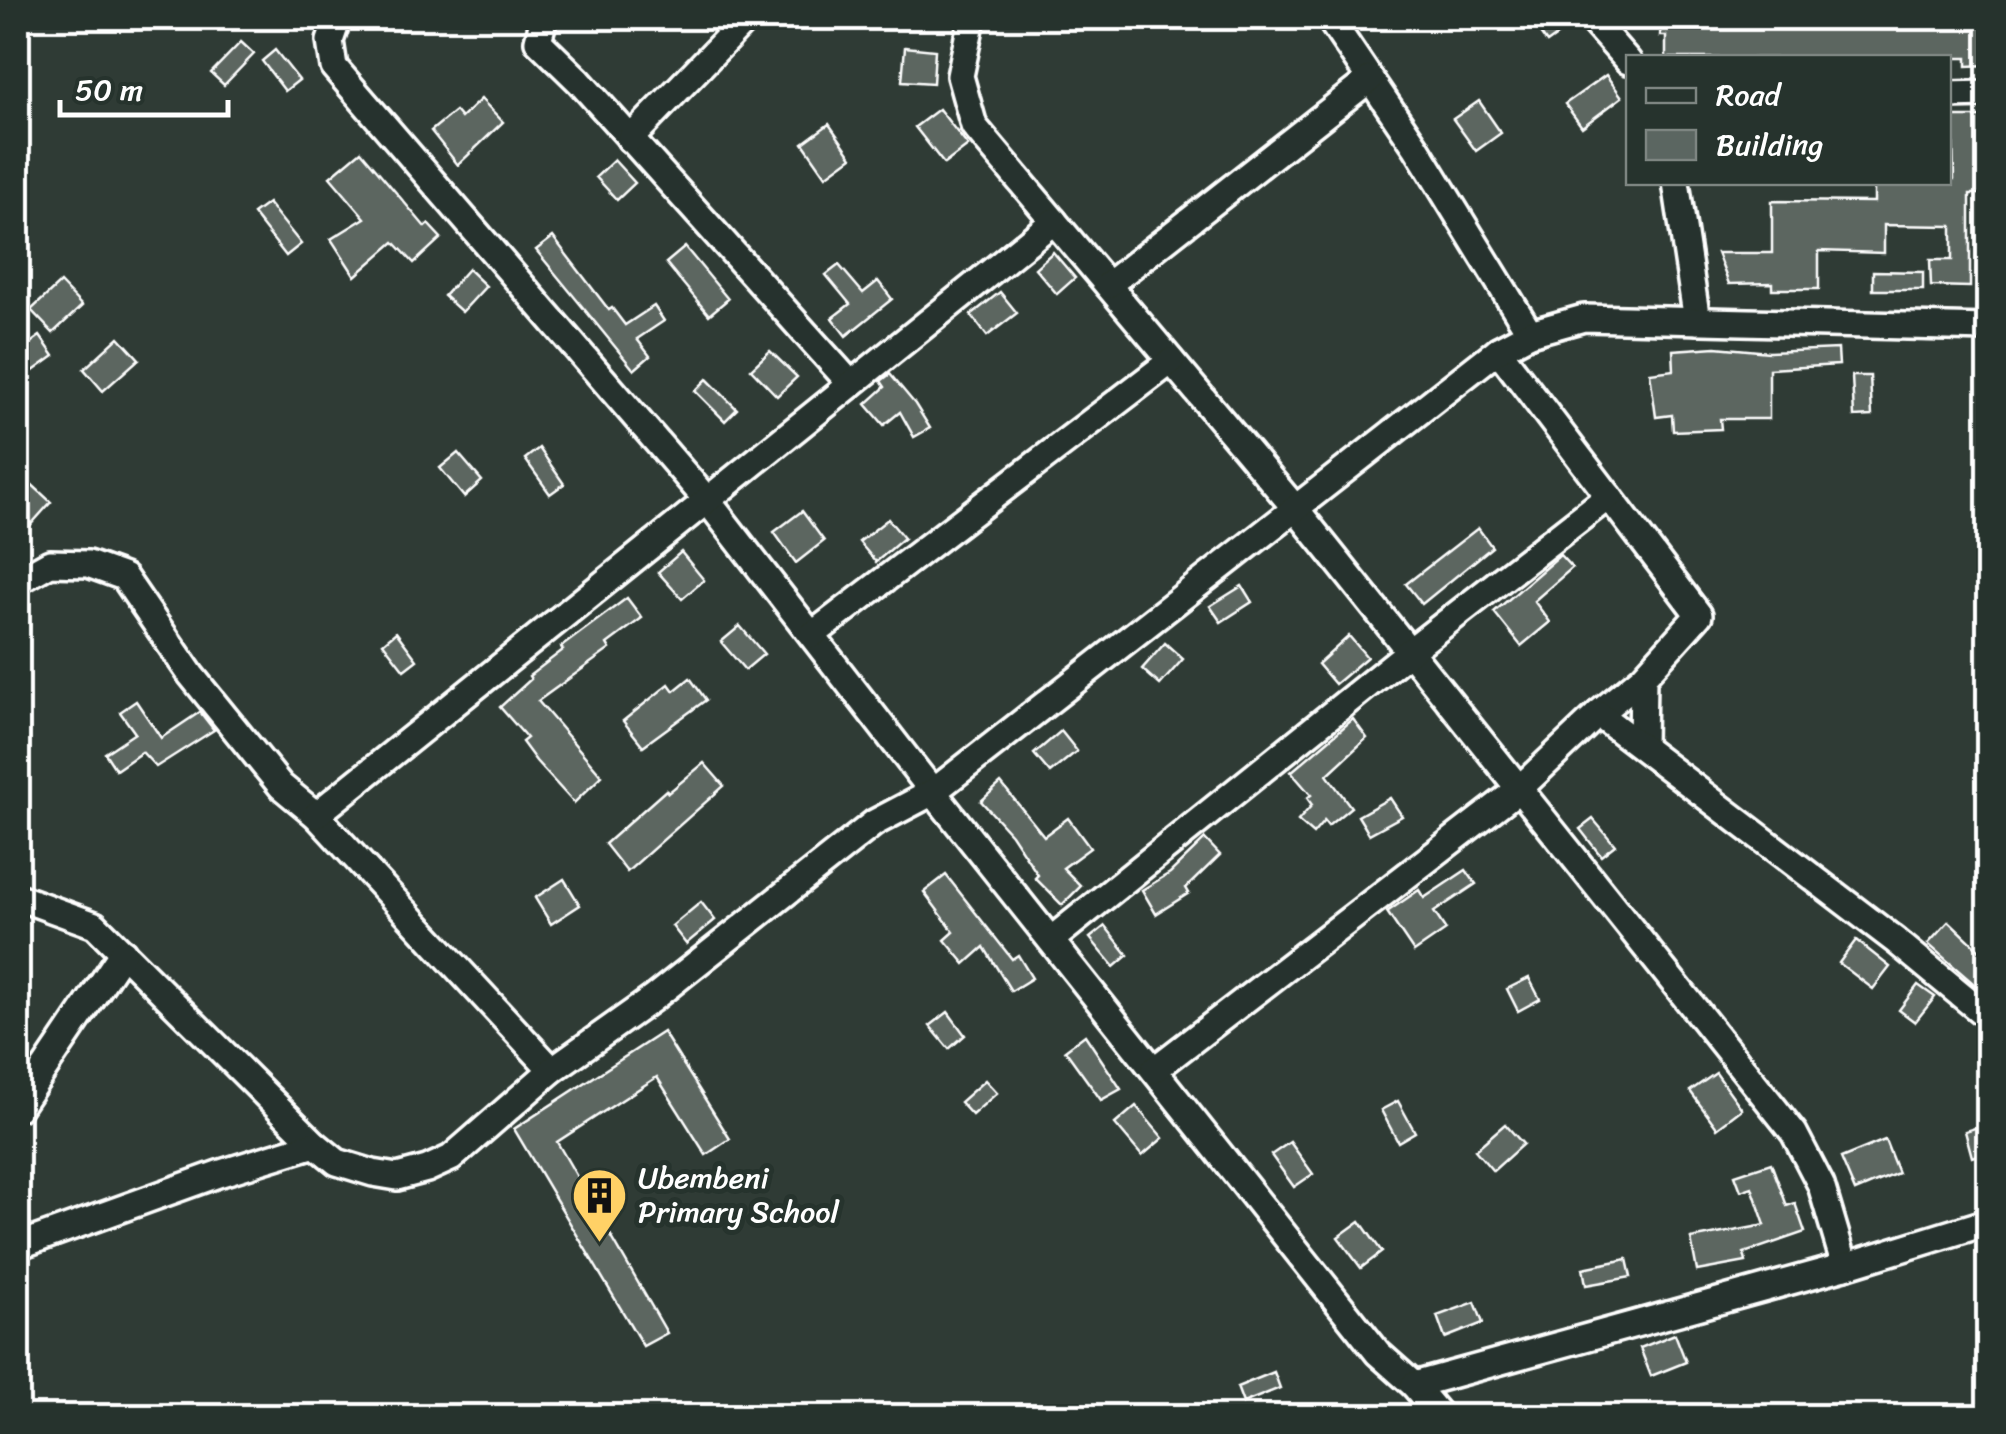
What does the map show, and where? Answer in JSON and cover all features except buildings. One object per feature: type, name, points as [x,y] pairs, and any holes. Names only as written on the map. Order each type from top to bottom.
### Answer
[{"type":"street","points":[[338,18],[330,41],[334,68],[707,500],[1378,1353],[1414,1385],[1440,1416]]},
{"type":"street","points":[[544,18],[538,41],[851,384]]},
{"type":"street","points":[[630,138],[746,18]]},
{"type":"street","points":[[972,18],[960,76],[974,126],[1295,508],[1794,1133],[1821,1185],[1845,1266]]},
{"type":"street","points":[[1329,18],[1530,332]]},
{"type":"street","points":[[1590,18],[1626,59]]},
{"type":"street","points":[[1108,284],[1370,80]]},
{"type":"street","points":[[1951,95],[1988,94]]},
{"type":"street","points":[[1676,185],[1697,321]]},
{"type":"street","points":[[316,815],[1054,221]]},
{"type":"street","points":[[18,897],[96,925],[314,1144],[337,1162],[397,1176],[427,1169],[451,1158],[552,1070],[652,999],[874,822],[933,792],[1498,350],[1530,332],[1584,318],[1988,328]]},
{"type":"street","points":[[1154,1070],[1519,788],[1644,676],[1699,615],[1498,350]]},
{"type":"street","points":[[812,635],[1171,360]]},
{"type":"street","points":[[1051,940],[1609,496]]},
{"type":"street","points":[[18,581],[50,563],[88,564],[124,576],[213,703],[281,786],[316,815],[552,1070]]},
{"type":"street","points":[[1642,746],[1644,676]]},
{"type":"street","points":[[1598,714],[1896,941],[1988,1017]]},
{"type":"street","points":[[18,1108],[122,952]]},
{"type":"street","points":[[18,1246],[314,1144]]},
{"type":"street","points":[[1414,1385],[1845,1266],[1988,1222]]},
{"type":"place","name":"Ubembeni Primary School","points":[[599,1244]]}]
